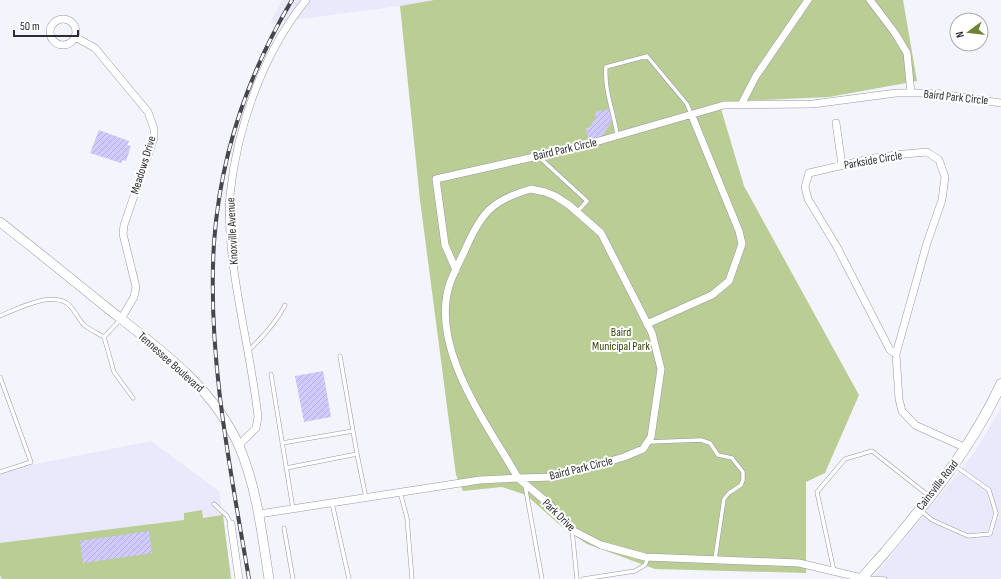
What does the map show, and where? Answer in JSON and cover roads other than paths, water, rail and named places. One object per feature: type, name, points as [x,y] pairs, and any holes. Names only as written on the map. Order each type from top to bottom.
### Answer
[{"type":"main road","name":"Cainsville Road","points":[[862,578],[966,448],[990,409],[1001,384]]},
{"type":"street","name":"Knoxville Avenue","points":[[239,445],[256,428],[258,417],[232,255],[229,197],[242,131],[263,72],[294,15],[306,0]]},
{"type":"street","points":[[741,105],[756,76],[808,0]]},
{"type":"street","name":"Baird Park Circle","points":[[870,0],[895,33],[907,53],[911,93]]},
{"type":"street","name":"Meadows Drive","points":[[75,37],[95,48],[148,112],[154,129],[154,138],[124,225],[123,234],[136,287],[134,298],[121,319]]},
{"type":"street","name":"Baird Park Circle","points":[[456,270],[445,245],[436,179],[617,137],[692,116],[724,105],[814,104],[896,93],[934,93],[1001,102]]},
{"type":"street","points":[[647,324],[712,295],[729,281],[742,244],[739,231],[692,116]]},
{"type":"street","points":[[836,123],[842,165]]},
{"type":"street","name":"Parkside Circle","points":[[896,354],[890,350],[837,247],[808,199],[805,187],[809,173],[874,158],[927,152],[939,160],[945,177],[942,200],[927,243],[896,354],[899,399],[902,411],[915,425],[966,448]]},
{"type":"street","points":[[259,514],[480,480],[518,478],[463,382],[453,358],[448,334],[446,307],[450,284],[471,236],[480,221],[489,210],[502,199],[531,190],[545,192],[555,196],[601,232],[647,324],[658,351],[660,369],[651,437],[647,442]]},
{"type":"street","name":"Tennessee Boulevard","points":[[0,222],[168,356],[203,389],[223,417],[239,445],[250,475],[259,514],[269,579]]},
{"type":"street","name":"Baird Park Circle","points":[[518,478],[555,477],[624,457],[643,449],[647,442]]},
{"type":"street","name":"Park Drive","points":[[518,478],[548,503],[572,530],[601,545],[649,557],[799,563],[862,578]]},
{"type":"street","points":[[230,524],[239,579]]},
{"type":"lane","points":[[617,137],[614,115],[607,92],[606,67],[647,56],[687,104],[692,116]]},
{"type":"lane","points":[[537,155],[587,201],[577,212]]},
{"type":"lane","points":[[0,316],[34,302],[51,299],[62,301],[69,305],[84,325],[104,337],[114,372],[133,398]]},
{"type":"lane","points":[[248,351],[264,336],[280,316],[285,305]]},
{"type":"lane","points":[[104,337],[121,319]]},
{"type":"lane","points":[[340,356],[366,498]]},
{"type":"lane","points":[[271,374],[293,509]]},
{"type":"lane","points":[[0,377],[31,462],[0,472]]},
{"type":"lane","points":[[282,443],[353,431]]},
{"type":"lane","points":[[647,442],[701,440],[710,443],[718,455],[732,458],[743,472],[743,480],[741,485],[729,493],[724,499],[715,560]]},
{"type":"lane","points":[[834,571],[817,492],[846,459],[872,451],[929,496]]},
{"type":"lane","points":[[286,468],[357,454]]},
{"type":"lane","points":[[918,509],[932,520],[968,536],[990,534],[996,513],[989,490],[953,464]]},
{"type":"lane","points":[[525,485],[542,579]]},
{"type":"lane","points":[[400,492],[407,518],[412,579]]},
{"type":"lane","points":[[332,503],[349,579]]},
{"type":"lane","points":[[214,504],[227,516],[230,524]]},
{"type":"lane","points":[[284,528],[293,579]]},
{"type":"lane","points":[[572,530],[577,579]]},
{"type":"lane","points":[[583,579],[635,571],[645,565],[649,557]]},
{"type":"lane","points":[[862,578],[885,579]]},
{"type":"railway","points":[[249,579],[228,453],[217,369],[214,327],[214,243],[217,211],[223,179],[239,117],[262,57],[292,0]]},
{"type":"park label","name":"Baird Municipal Park","points":[[621,339]]}]
